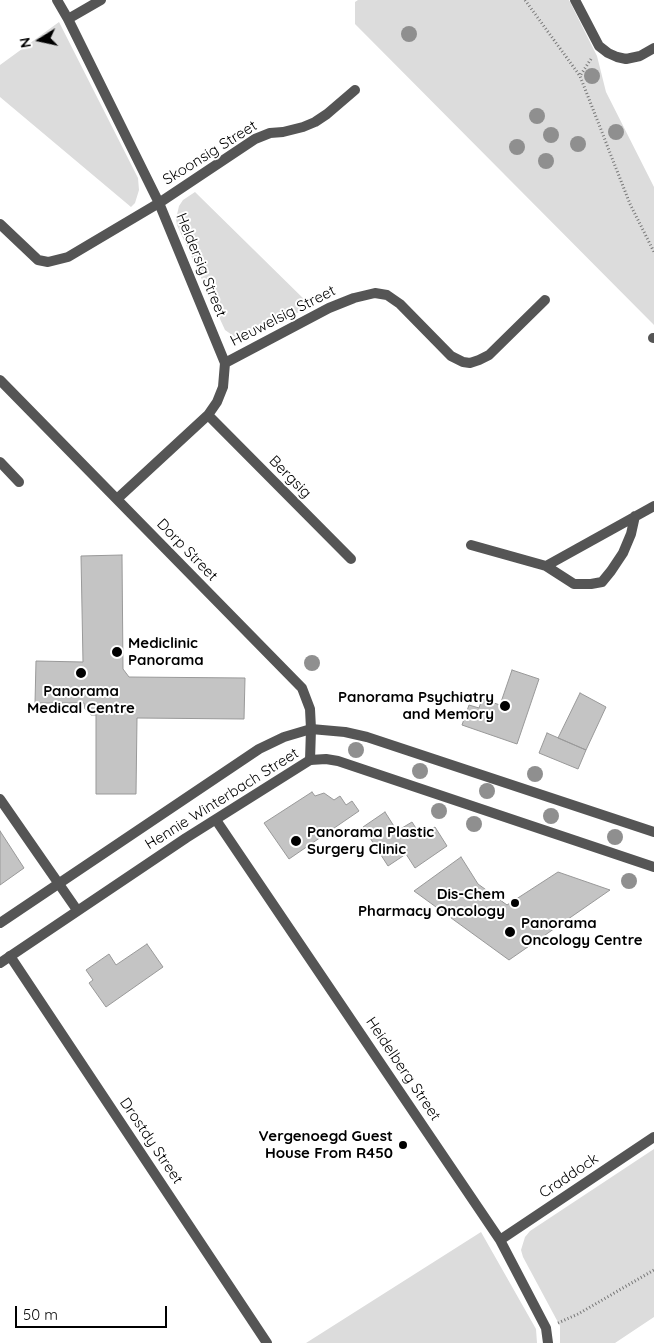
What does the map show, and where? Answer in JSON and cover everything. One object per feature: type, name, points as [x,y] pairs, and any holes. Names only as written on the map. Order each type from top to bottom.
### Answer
[{"type":"street","name":"Heldersig Street","points":[[57,0],[68,18],[159,203],[225,363],[223,387],[217,402],[208,415],[117,499]]},
{"type":"street","points":[[68,18],[101,0]]},
{"type":"street","points":[[575,0],[600,46],[617,58],[626,59],[640,56],[654,48]]},
{"type":"street","name":"Skoonsig Street","points":[[0,224],[38,260],[48,262],[68,257],[159,203],[262,136],[297,129],[315,122],[355,90]]},
{"type":"street","name":"Heuwelsig Street","points":[[225,363],[329,308],[354,298],[375,293],[387,295],[400,304],[451,356],[463,362],[470,362],[489,355],[545,300]]},
{"type":"street","name":"Dorp Street","points":[[0,380],[302,688],[310,709],[310,760]]},
{"type":"street","name":"Bergsig","points":[[208,415],[351,559]]},
{"type":"street","points":[[0,462],[20,482]]},
{"type":"street","points":[[546,566],[654,506]]},
{"type":"street","points":[[471,545],[546,566],[574,584],[591,584],[602,582],[623,553],[631,534],[635,516]]},
{"type":"street","name":"Hennie Winterbach Street","points":[[0,923],[258,749],[284,737],[311,729],[346,732],[367,737],[654,832]]},
{"type":"street","name":"Hennie Winterbach Street","points":[[0,963],[77,910],[310,760],[326,759],[338,761],[654,867]]},
{"type":"street","points":[[0,799],[77,910]]},
{"type":"street","name":"Heidelberg Street","points":[[216,820],[500,1240],[546,1328],[548,1343]]},
{"type":"street","name":"Drostdy Street","points":[[10,956],[267,1343]]},
{"type":"street","name":"Craddock","points":[[500,1240],[654,1138]]},
{"type":"path","points":[[524,0],[580,76],[630,204],[654,252]]},
{"type":"path","points":[[580,76],[600,46]]},
{"type":"path","points":[[546,1328],[578,1314],[654,1270]]},
{"type":"shaded area","points":[[358,0],[569,0],[597,56],[606,92],[654,187],[654,325],[355,24],[355,2]]},
{"type":"shaded area","points":[[59,22],[138,178],[139,190],[135,203],[131,207],[0,97],[0,65]]},
{"type":"shaded area","points":[[195,192],[311,306],[248,338],[235,337],[225,330],[177,225],[176,219],[179,206],[183,200]]},
{"type":"shaded area","points":[[654,1149],[654,1317],[615,1343],[560,1343],[560,1326],[523,1257],[521,1250],[525,1237],[530,1231]]},
{"type":"shaded area","points":[[481,1232],[536,1329],[537,1343],[306,1343]]},
{"type":"building","name":"Panorama Medical Centre","points":[[122,555],[123,669],[129,677],[245,678],[244,719],[137,718],[136,794],[96,794],[96,715],[91,715],[85,709],[84,703],[35,703],[36,661],[83,662],[81,556]]},
{"type":"building","name":"Panorama Psychiatry and Memory","points":[[512,670],[539,679],[517,744],[462,725],[469,705],[479,708],[482,699],[500,705]]},
{"type":"building","points":[[580,693],[606,707],[586,750],[558,738]]},
{"type":"building","points":[[547,733],[586,750],[578,769],[539,753]]},
{"type":"building","name":"Panorama Plastic Surgery Clinic","points":[[312,792],[315,796],[324,793],[334,800],[340,796],[346,805],[352,801],[359,811],[289,859],[264,823]]},
{"type":"building","points":[[385,812],[397,831],[412,822],[421,836],[435,827],[447,846],[415,868],[406,854],[388,866],[363,827]]},
{"type":"building","points":[[0,831],[24,868],[0,885]]},
{"type":"building","name":"Panorama Oncology Centre","points":[[461,857],[478,884],[507,905],[558,872],[610,890],[509,960],[414,891]]},
{"type":"building","points":[[147,944],[163,967],[106,1007],[89,983],[93,980],[86,970],[109,954],[116,965]]},
{"type":"place","name":"Mediclinic Panorama","points":[[117,652]]},
{"type":"place","name":"Panorama Medical Centre","points":[[81,673]]},
{"type":"place","name":"Panorama Psychiatry and Memory","points":[[505,706]]},
{"type":"place","name":"Panorama Plastic Surgery Clinic","points":[[296,841]]},
{"type":"place","name":"Dis-Chem Pharmacy Oncology","points":[[515,903]]},
{"type":"place","name":"Panorama Oncology Centre","points":[[510,932]]},
{"type":"place","name":"Vergenoegd Guest House From R450","points":[[403,1145]]}]
